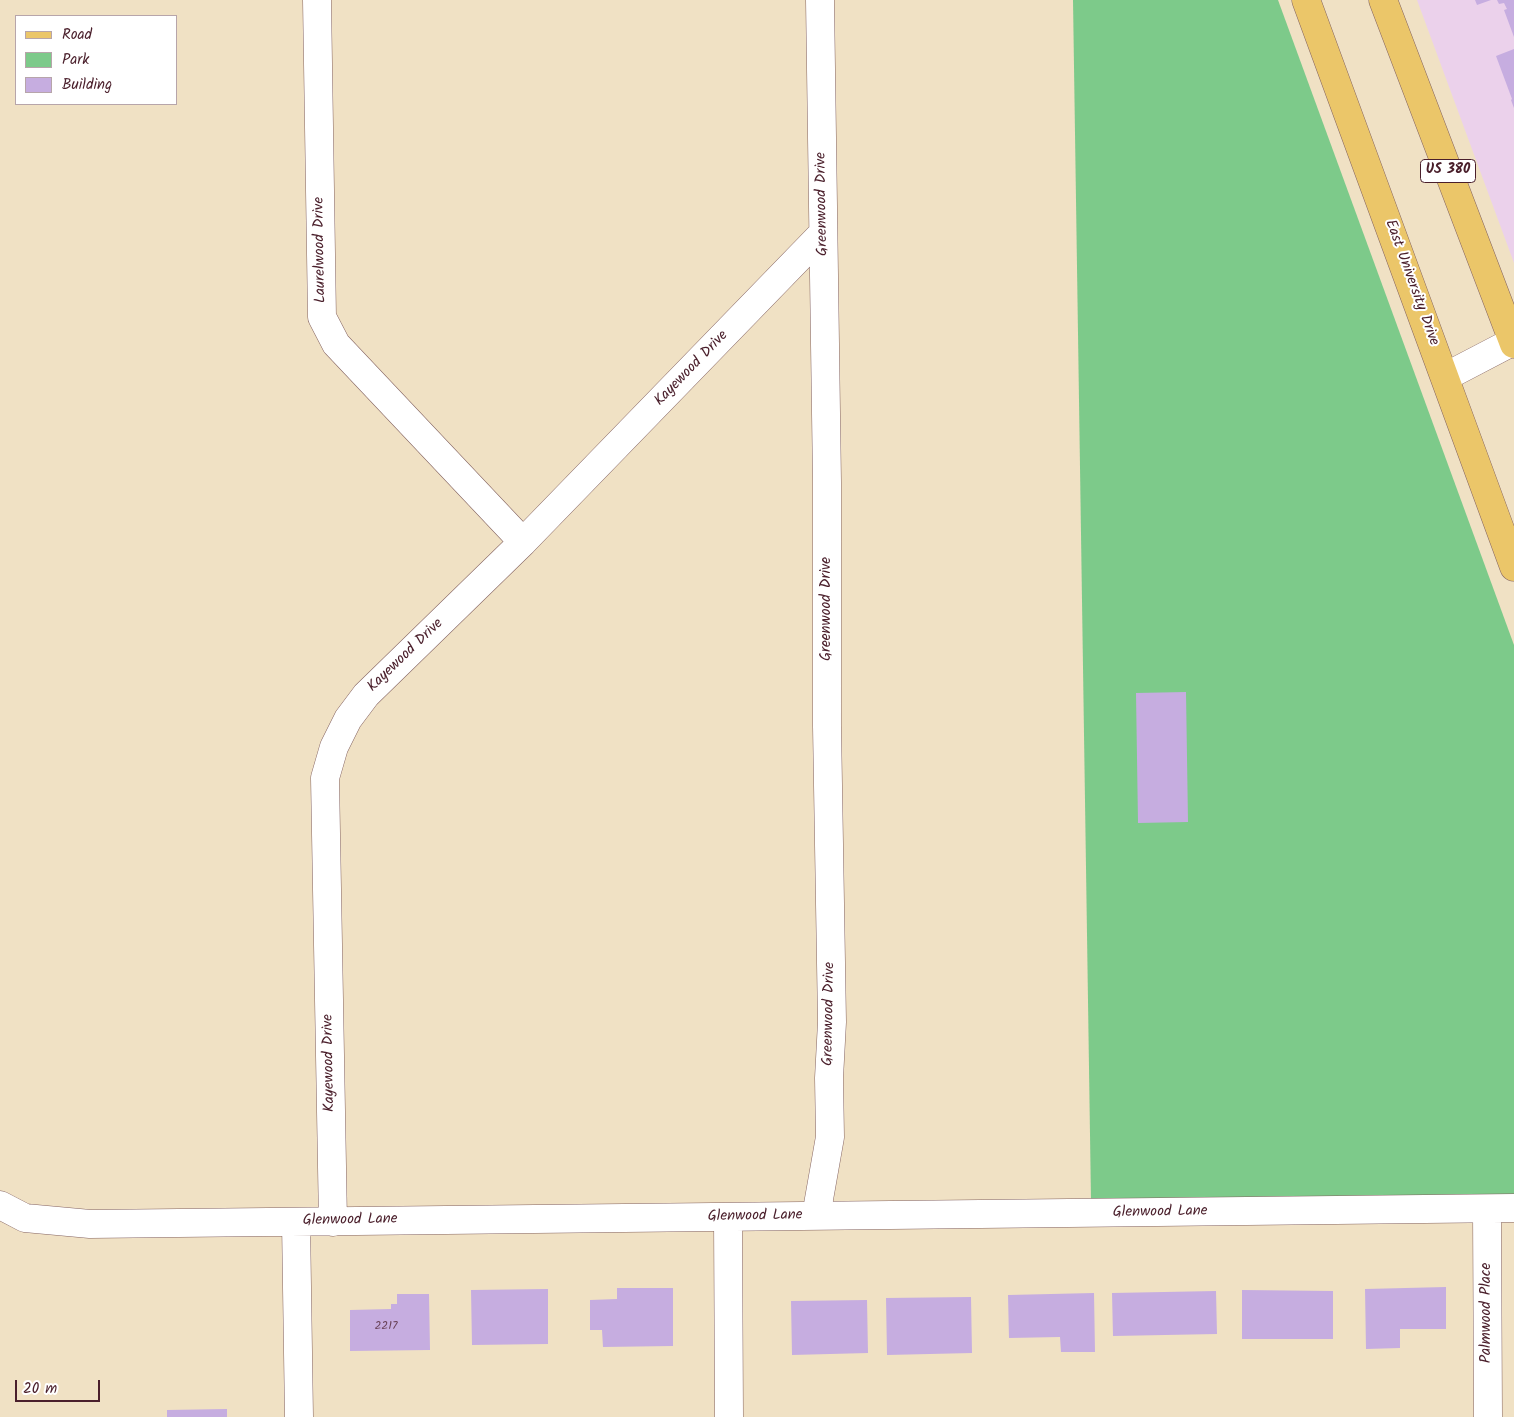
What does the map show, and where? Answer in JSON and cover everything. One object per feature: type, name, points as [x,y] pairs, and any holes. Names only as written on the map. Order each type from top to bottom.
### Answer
[{"type":"main road","name":"East University Drive","points":[[1306,0],[1514,567]]},
{"type":"main road","name":"US 380","points":[[1383,0],[1514,342]]},
{"type":"street","name":"Laurelwood Drive","points":[[317,0],[322,317],[336,344],[523,542]]},
{"type":"street","name":"Greenwood Drive","points":[[816,1216],[830,1136],[828,1078],[832,1022],[827,726],[827,482],[820,0]]},
{"type":"street","name":"Kayewood Drive","points":[[333,1222],[325,778],[334,747],[348,719],[366,695],[523,542],[823,233]]},
{"type":"street","points":[[1445,377],[1514,342]]},
{"type":"street","name":"Glenwood Lane","points":[[0,1205],[24,1218],[90,1224],[1514,1208]]},
{"type":"street","name":"Palmwood Place","points":[[1487,1209],[1488,1417]]},
{"type":"street","points":[[728,1217],[729,1417]]},
{"type":"street","points":[[296,1222],[299,1417]]},
{"type":"shaded area","points":[[1417,0],[1514,0],[1514,263]]},
{"type":"green space","points":[[1073,0],[1278,0],[1514,645],[1514,1194],[1091,1201]]},
{"type":"building","points":[[1475,0],[1491,0],[1477,5]]},
{"type":"building","points":[[1497,0],[1514,0],[1514,37],[1504,10],[1507,9],[1504,3],[1499,4]]},
{"type":"building","points":[[1514,49],[1514,108],[1496,56]]},
{"type":"building","points":[[1186,692],[1188,822],[1138,823],[1136,693]]},
{"type":"building","points":[[1446,1287],[1446,1329],[1400,1329],[1400,1348],[1366,1349],[1365,1289]]},
{"type":"building","points":[[617,1288],[673,1288],[673,1346],[603,1347],[602,1330],[590,1330],[590,1300],[617,1299]]},
{"type":"building","points":[[548,1289],[548,1344],[472,1345],[471,1290]]},
{"type":"building","points":[[1242,1290],[1333,1291],[1333,1339],[1242,1339]]},
{"type":"building","points":[[1216,1291],[1217,1334],[1113,1336],[1112,1293]]},
{"type":"building","points":[[1094,1293],[1095,1352],[1061,1352],[1060,1337],[1009,1338],[1008,1295]]},
{"type":"building","points":[[397,1294],[429,1294],[430,1350],[350,1351],[350,1310],[391,1309],[391,1304],[397,1304]]},
{"type":"building","points":[[971,1297],[972,1353],[887,1355],[886,1298]]},
{"type":"building","points":[[867,1300],[868,1353],[792,1355],[791,1301]]},
{"type":"building","points":[[227,1409],[227,1417],[167,1417],[167,1410]]}]
